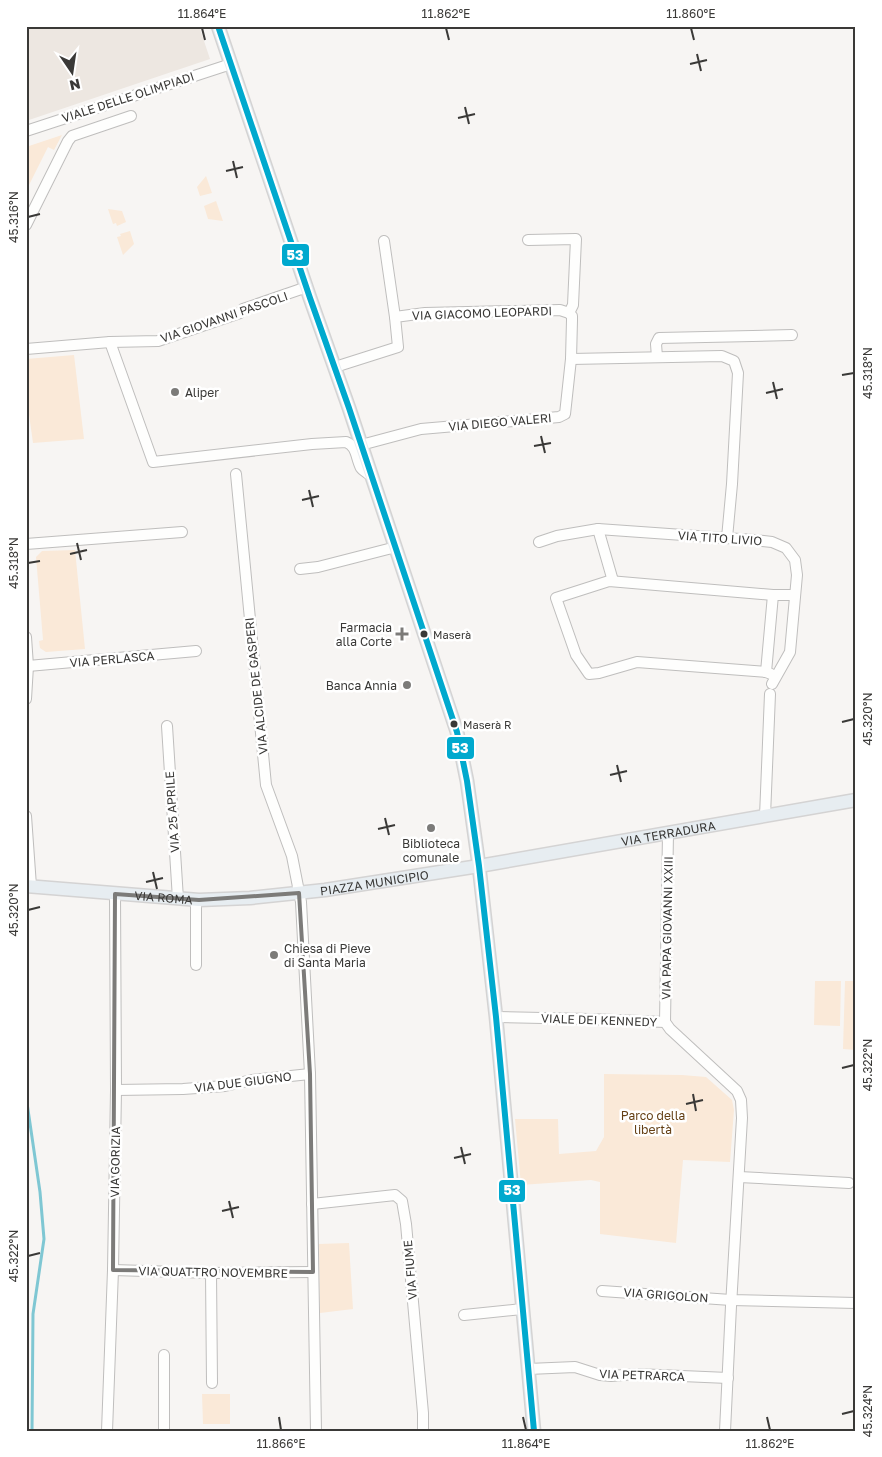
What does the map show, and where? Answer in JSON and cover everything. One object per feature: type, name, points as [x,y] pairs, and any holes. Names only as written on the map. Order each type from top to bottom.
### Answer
[{"type":"main road","points":[[218,26],[362,446],[457,732],[467,781],[479,866],[496,1017],[534,1431]]},
{"type":"main road","name":"VIA TERRADURA","points":[[479,866],[856,800]]},
{"type":"main road","name":"PIAZZA MUNICIPIO","points":[[299,893],[479,866]]},
{"type":"main road","name":"VIA ROMA","points":[[29,886],[196,900],[250,898],[299,893]]},
{"type":"street","name":"VIALE DELLE OLIMPIADI","points":[[26,131],[231,64]]},
{"type":"street","points":[[26,225],[68,141],[77,134],[131,116]]},
{"type":"street","name":"VIA DIEGO VALERI","points":[[362,446],[421,429],[558,418],[565,414],[571,359],[572,316],[569,312],[573,305],[576,239],[528,240]]},
{"type":"street","name":"VIA GIACOMO LEOPARDI","points":[[334,367],[398,346],[384,241]]},
{"type":"street","name":"VIA GIOVANNI PASCOLI","points":[[110,342],[158,341],[240,313],[243,309],[306,287]]},
{"type":"street","name":"VIA GIACOMO LEOPARDI","points":[[395,317],[425,313],[560,310],[569,312]]},
{"type":"street","points":[[657,357],[656,344],[657,340],[661,338],[792,336]]},
{"type":"street","points":[[26,349],[110,342],[153,462],[312,444],[346,442],[354,447],[362,469],[371,476]]},
{"type":"street","points":[[571,359],[722,356],[734,361],[738,373],[727,538]]},
{"type":"street","name":"VIA ALCIDE DE GASPERI","points":[[236,474],[266,785],[289,848],[299,893]]},
{"type":"street","points":[[598,529],[613,581]]},
{"type":"street","name":"VIA TITO LIVIO","points":[[539,542],[557,536],[598,529],[772,542],[786,548],[795,560],[797,575],[790,652],[773,685],[764,816]]},
{"type":"street","points":[[26,544],[182,532]]},
{"type":"street","points":[[300,569],[318,567],[396,547]]},
{"type":"street","points":[[766,672],[637,662],[590,674],[576,655],[556,598],[603,582],[613,581],[773,595],[795,595]]},
{"type":"street","points":[[773,595],[766,672],[773,685]]},
{"type":"street","points":[[26,637],[27,694]]},
{"type":"street","name":"VIA PERLASCA","points":[[28,666],[196,651]]},
{"type":"street","name":"VIA 25 APRILE","points":[[166,726],[178,899]]},
{"type":"street","points":[[26,816],[29,886]]},
{"type":"street","name":"VIA PAPA GIOVANNI XXIII","points":[[665,1022],[668,833]]},
{"type":"street","points":[[299,893],[310,1074],[316,1431]]},
{"type":"street","name":"VIA GORIZIA","points":[[107,1431],[113,1270],[116,1090],[115,894]]},
{"type":"street","points":[[196,900],[196,965]]},
{"type":"street","name":"VIALE DEI KENNEDY","points":[[496,1017],[665,1022],[670,1029],[737,1091],[741,1100],[742,1118],[731,1300],[726,1431]]},
{"type":"street","name":"VIA DUE GIUGNO","points":[[116,1090],[225,1086],[252,1080],[310,1074]]},
{"type":"street","points":[[739,1178],[849,1183]]},
{"type":"street","name":"VIA FIUME","points":[[312,1204],[395,1195],[402,1201],[406,1224],[423,1431]]},
{"type":"street","name":"VIA QUATTRO NOVEMBRE","points":[[113,1270],[211,1273],[314,1272]]},
{"type":"street","points":[[211,1273],[212,1383]]},
{"type":"street","name":"VIA GRIGOLON","points":[[602,1291],[731,1300],[856,1303]]},
{"type":"street","points":[[464,1314],[522,1309]]},
{"type":"street","points":[[164,1355],[164,1431]]},
{"type":"street","name":"VIA PETRARCA","points":[[528,1369],[575,1367],[600,1375],[611,1376],[636,1374],[728,1378]]},
{"type":"highlighted area","points":[[299,893],[310,1074],[313,1272],[113,1270],[115,894],[199,900]]},
{"type":"shaded area","points":[[26,26],[199,26],[210,59],[26,121]]},
{"type":"green space","points":[[62,135],[54,150],[48,147],[26,191],[26,147]]},
{"type":"green space","points":[[206,176],[212,193],[200,196],[197,187]]},
{"type":"green space","points":[[216,201],[223,221],[208,219],[204,206]]},
{"type":"green space","points":[[108,209],[122,211],[126,222],[117,226],[116,223],[113,224]]},
{"type":"green space","points":[[130,231],[134,244],[123,255],[117,237]]},
{"type":"green space","points":[[74,355],[84,439],[33,443],[26,393],[26,359]]},
{"type":"green space","points":[[75,550],[85,649],[46,652],[40,648],[39,641],[43,640],[36,557],[42,551]]},
{"type":"green space","points":[[815,981],[841,981],[840,1026],[814,1025]]},
{"type":"green space","points":[[845,981],[856,981],[856,1050],[843,1049]]},
{"type":"green space","name":"Parco della libertà","points":[[604,1074],[706,1077],[732,1100],[734,1110],[730,1162],[683,1160],[676,1243],[600,1234],[600,1182],[591,1180],[521,1185],[515,1119],[558,1119],[559,1154],[596,1151],[604,1137]]},
{"type":"green space","points":[[349,1243],[353,1309],[320,1313],[319,1244]]},
{"type":"green space","points":[[202,1394],[230,1394],[230,1424],[203,1424]]},
{"type":"waterway","points":[[26,946],[26,1026]]},
{"type":"waterway","points":[[26,1096],[40,1192],[44,1239],[33,1314],[32,1431]]},
{"type":"transit line","name":"53","points":[[218,26],[349,408],[457,732],[467,781],[479,866],[496,1017],[534,1431]]},
{"type":"place","name":"Aliper","points":[[175,392]]},
{"type":"place","name":"Farmacia alla Corte","points":[[402,634]]},
{"type":"place","name":"Maserà","points":[[424,634]]},
{"type":"place","name":"Banca Annia","points":[[407,685]]},
{"type":"place","name":"Maserà R","points":[[454,724]]},
{"type":"place","name":"Biblioteca comunale","points":[[431,828]]},
{"type":"place","name":"Chiesa di Pieve di Santa Maria","points":[[274,955]]}]
